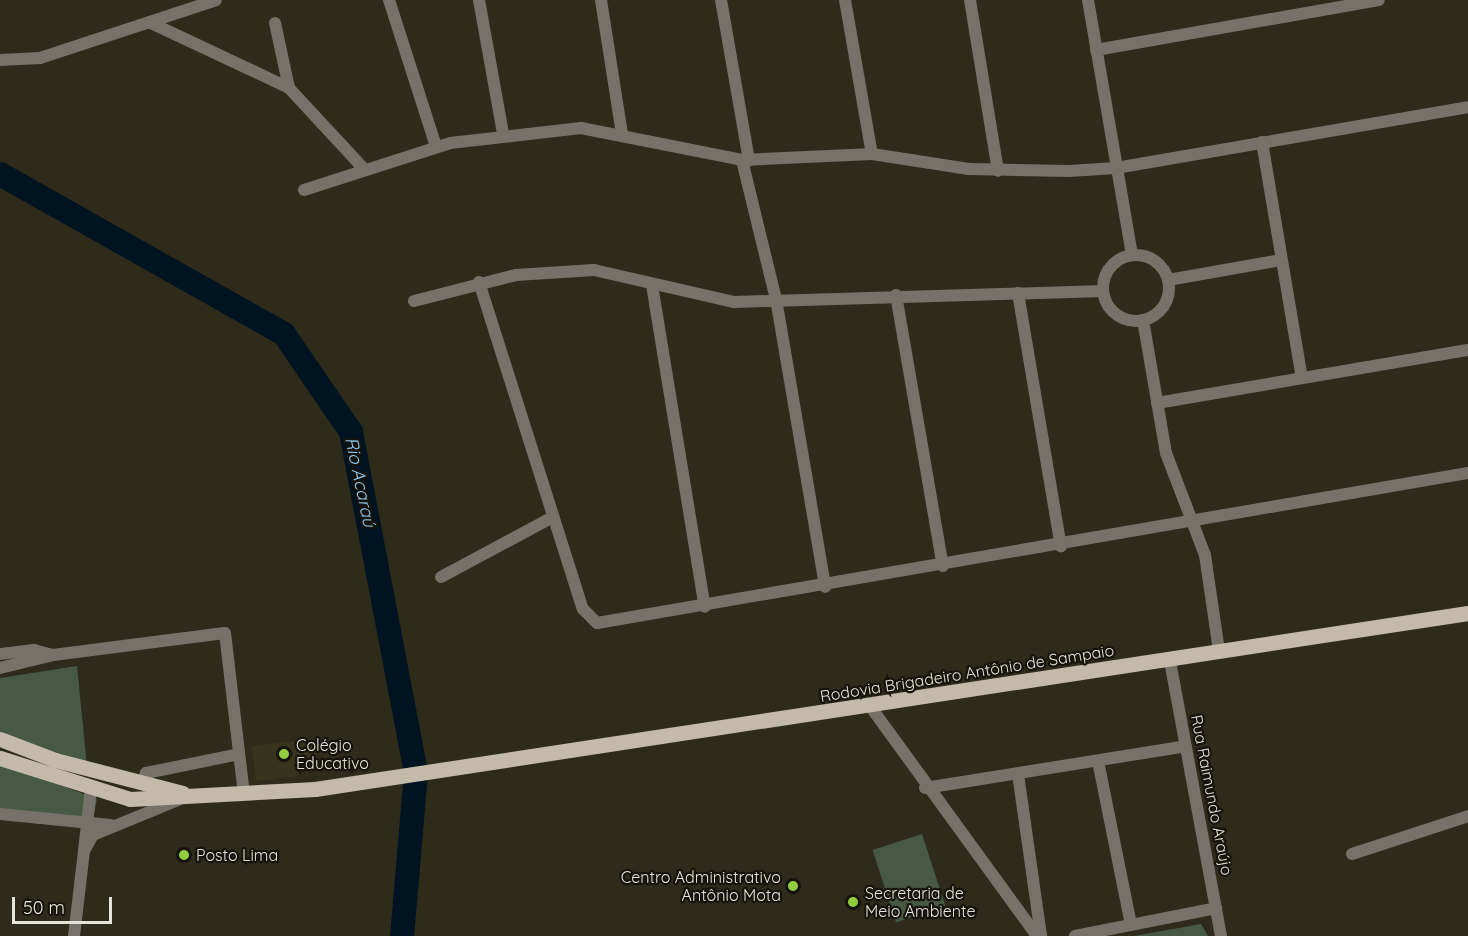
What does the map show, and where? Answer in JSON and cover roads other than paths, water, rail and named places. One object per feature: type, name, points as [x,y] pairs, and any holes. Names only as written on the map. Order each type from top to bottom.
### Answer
[{"type":"main road","name":"Rodovia Brigadeiro Antônio de Sampaio","points":[[192,795],[244,794],[387,778],[1170,661],[1219,651],[1468,613]]},
{"type":"main road","points":[[0,738],[142,783],[192,795]]},
{"type":"main road","points":[[0,758],[130,799],[192,795]]},
{"type":"street","points":[[0,60],[40,58],[150,24],[216,0]]},
{"type":"street","points":[[389,0],[436,146]]},
{"type":"street","points":[[479,0],[503,134]]},
{"type":"street","points":[[601,0],[622,134]]},
{"type":"street","points":[[721,0],[746,161],[776,299],[825,586]]},
{"type":"street","points":[[845,0],[872,154]]},
{"type":"street","points":[[970,0],[998,171]]},
{"type":"street","points":[[1088,0],[1132,254]]},
{"type":"street","points":[[1096,51],[1379,0]]},
{"type":"street","points":[[275,23],[289,88]]},
{"type":"street","points":[[150,24],[289,88],[365,170]]},
{"type":"street","points":[[304,190],[436,146],[503,134],[581,128],[622,134],[746,161],[872,154],[998,171],[1116,168],[1468,107]]},
{"type":"street","points":[[1262,142],[1302,378]]},
{"type":"street","points":[[1132,254],[1151,258],[1168,279],[1161,310],[1143,321],[1112,311],[1103,291],[1114,263],[1132,254]]},
{"type":"street","points":[[1168,279],[1281,260]]},
{"type":"street","points":[[414,301],[479,282],[594,270],[734,302],[1103,291]]},
{"type":"street","points":[[479,282],[583,609],[593,621],[705,607],[1468,473]]},
{"type":"street","points":[[652,285],[705,607]]},
{"type":"street","points":[[1018,293],[1061,546]]},
{"type":"street","points":[[896,296],[942,566]]},
{"type":"street","points":[[1143,321],[1166,453],[1194,522],[1219,651]]},
{"type":"street","points":[[1157,404],[1468,350]]},
{"type":"street","points":[[441,577],[554,517]]},
{"type":"street","points":[[0,668],[53,655],[225,633],[244,794]]},
{"type":"street","points":[[0,654],[34,650],[53,655]]},
{"type":"street","name":"Rua Raimundo Araújo","points":[[1170,661],[1221,936]]},
{"type":"street","points":[[870,706],[925,788],[1039,936]]},
{"type":"street","points":[[925,788],[1186,746]]},
{"type":"street","points":[[142,783],[146,773],[239,754]]},
{"type":"street","points":[[1098,761],[1131,925]]},
{"type":"street","points":[[1018,774],[1039,936]]},
{"type":"street","points":[[74,936],[91,788]]},
{"type":"street","points":[[84,851],[93,835],[110,825],[192,795]]},
{"type":"street","points":[[0,814],[110,825]]},
{"type":"street","points":[[1352,854],[1468,816]]},
{"type":"street","points":[[1075,936],[1216,908]]},
{"type":"waterway","name":"Rio Acaraú","points":[[0,174],[284,334],[351,432],[416,773],[402,936]]},
{"type":"place","name":"Colégio Educativo","points":[[284,754]]},
{"type":"place","name":"Posto Lima","points":[[184,855]]},
{"type":"place","name":"Centro Administrativo Antônio Mota","points":[[793,886]]},
{"type":"place","name":"Secretaria de Meio Ambiente","points":[[853,902]]}]
